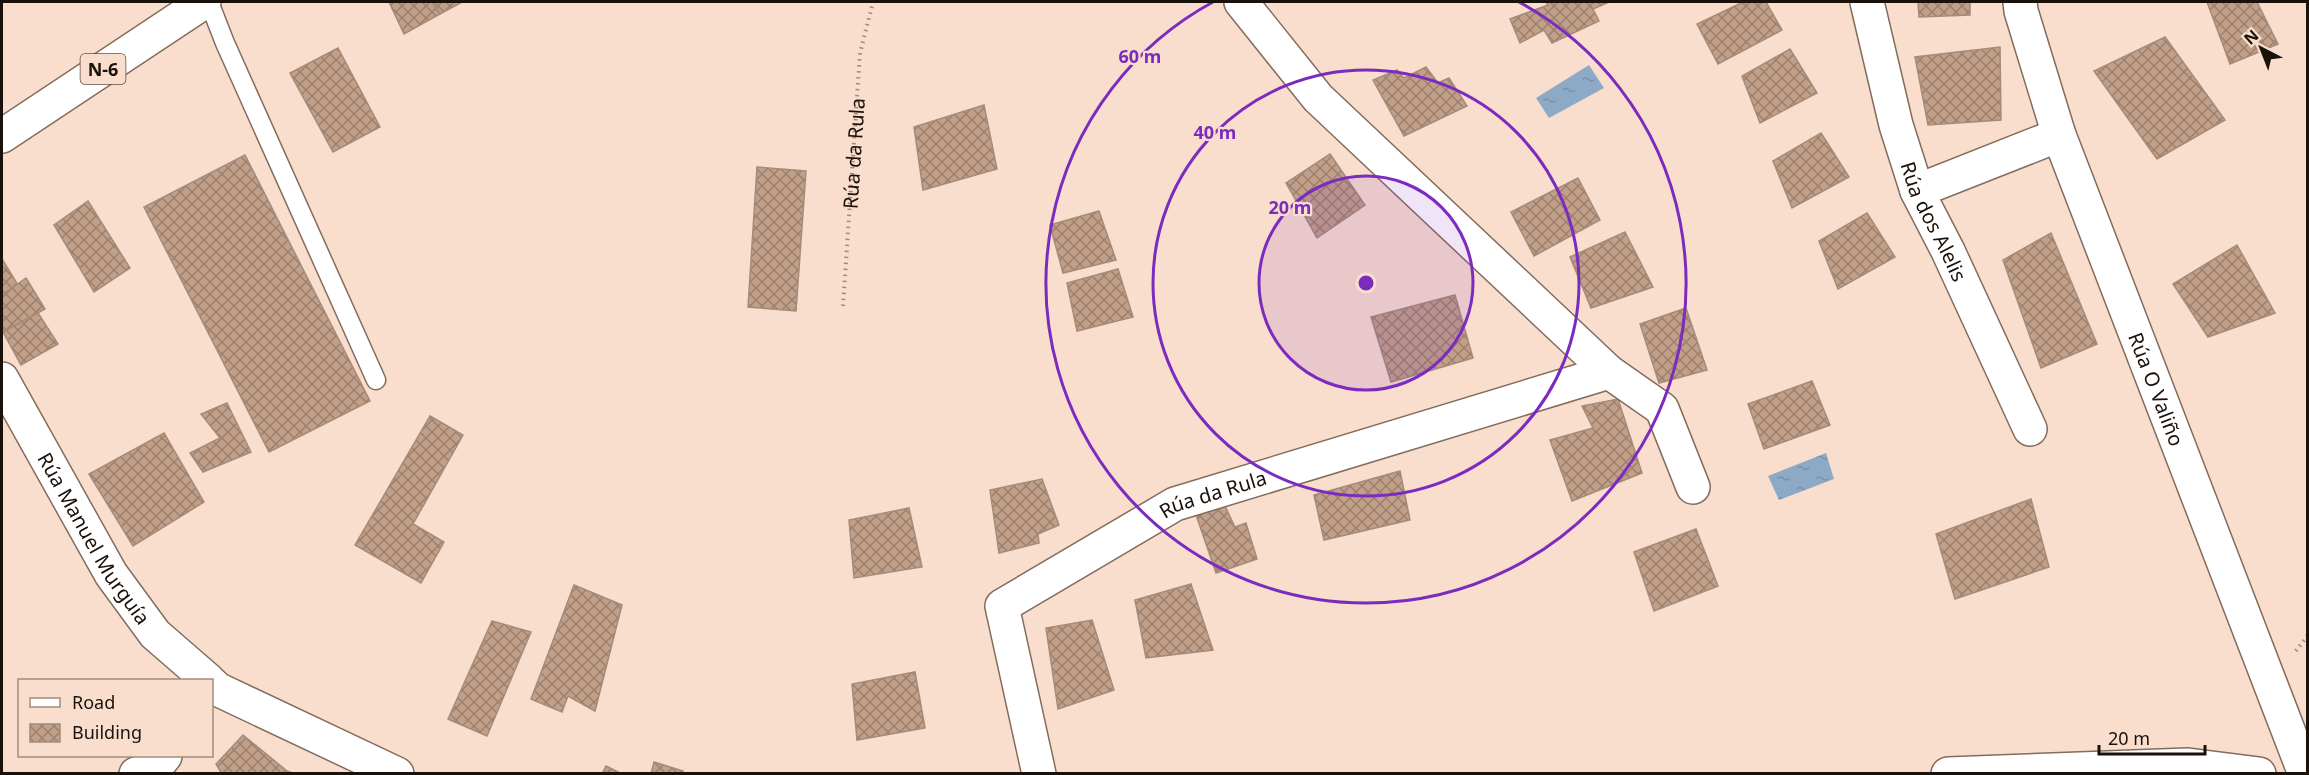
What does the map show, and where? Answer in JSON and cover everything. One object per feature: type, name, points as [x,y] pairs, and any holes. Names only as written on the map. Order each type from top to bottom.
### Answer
[{"type":"main road","name":"N-6","points":[[2,136],[204,2]]},
{"type":"main road","points":[[1241,2],[1318,98],[1609,372],[1662,409],[1693,487]]},
{"type":"main road","name":"Rúa dos Alelis","points":[[1867,2],[1896,125],[1917,191],[1948,251],[2030,429]]},
{"type":"main road","name":"Rúa O Valiño","points":[[2020,2],[2021,12],[2059,135],[2305,774]]},
{"type":"main road","points":[[1917,191],[2059,135]]},
{"type":"main road","name":"Rúa da Rula","points":[[1039,774],[1002,606],[1175,504],[1609,372]]},
{"type":"main road","name":"Rúa Manuel Murguía","points":[[2,379],[111,574],[155,634],[203,679]]},
{"type":"main road","name":"Rúa Manuel Murguía","points":[[213,687],[397,774]]},
{"type":"main road","points":[[136,774],[156,767],[164,757]]},
{"type":"main road","points":[[1948,774],[2188,765],[2259,774]]},
{"type":"lane","points":[[209,2],[230,54],[376,380]]},
{"type":"path","name":"Rúa da Rula","points":[[843,306],[860,53],[873,2]]},
{"type":"water","points":[[1589,65],[1604,88],[1549,118],[1536,98]]},
{"type":"water","points":[[1826,453],[1834,479],[1779,500],[1768,476]]},
{"type":"building","points":[[389,2],[432,2],[440,14],[404,34]]},
{"type":"building","points":[[432,2],[462,2],[440,14]]},
{"type":"building","points":[[1546,2],[1609,2],[1593,9],[1599,21],[1552,43],[1544,30],[1520,43],[1510,19],[1548,5]]},
{"type":"building","points":[[1743,2],[1766,2],[1782,30],[1718,64],[1697,24]]},
{"type":"building","points":[[1918,2],[1970,2],[1970,15],[1919,17]]},
{"type":"building","points":[[2207,2],[2257,2],[2278,44],[2230,64]]},
{"type":"building","points":[[2165,37],[2225,120],[2157,159],[2094,71]]},
{"type":"building","points":[[2000,47],[2001,120],[1928,125],[1915,57]]},
{"type":"building","points":[[338,48],[380,127],[333,152],[290,73]]},
{"type":"building","points":[[1790,49],[1817,93],[1760,123],[1742,76]]},
{"type":"building","points":[[1426,67],[1438,83],[1449,78],[1467,106],[1404,136],[1373,80],[1397,70],[1404,78]]},
{"type":"building","points":[[984,105],[997,169],[923,190],[914,127]]},
{"type":"building","points":[[1821,133],[1849,177],[1792,208],[1773,161]]},
{"type":"building","points":[[1330,154],[1365,205],[1317,238],[1286,183]]},
{"type":"building","points":[[245,155],[370,401],[269,452],[144,207]]},
{"type":"building","points":[[757,167],[806,171],[796,311],[748,307]]},
{"type":"building","points":[[1578,178],[1600,220],[1534,256],[1511,212]]},
{"type":"building","points":[[88,201],[130,268],[94,292],[54,225]]},
{"type":"building","points":[[1099,211],[1116,260],[1063,273],[1050,225]]},
{"type":"building","points":[[1867,213],[1895,257],[1838,289],[1819,241]]},
{"type":"building","points":[[1625,232],[1653,287],[1591,308],[1570,257]]},
{"type":"building","points":[[2051,233],[2097,344],[2041,368],[2003,260]]},
{"type":"building","points":[[2237,245],[2275,313],[2208,337],[2173,284]]},
{"type":"building","points":[[2,259],[18,285],[2,295]]},
{"type":"building","points":[[1118,269],[1133,317],[1077,331],[1067,283]]},
{"type":"building","points":[[26,278],[45,309],[3,332],[2,295]]},
{"type":"building","points":[[1455,295],[1473,358],[1391,382],[1371,317]]},
{"type":"building","points":[[1686,308],[1707,370],[1659,383],[1640,324]]},
{"type":"building","points":[[38,313],[58,344],[21,365],[3,332]]},
{"type":"building","points":[[1812,381],[1830,425],[1764,449],[1748,404]]},
{"type":"building","points":[[1618,399],[1642,473],[1572,501],[1550,440],[1593,428],[1582,406]]},
{"type":"building","points":[[227,403],[251,452],[203,472],[190,453],[220,438],[201,414]]},
{"type":"building","points":[[430,416],[463,435],[413,524],[444,542],[421,583],[355,545]]},
{"type":"building","points":[[164,433],[204,502],[133,546],[89,474]]},
{"type":"building","points":[[1400,471],[1410,520],[1324,540],[1314,495]]},
{"type":"building","points":[[1042,479],[1059,525],[1038,534],[1039,543],[999,553],[990,490]]},
{"type":"building","points":[[2031,499],[2049,567],[1955,599],[1936,534]]},
{"type":"building","points":[[1225,506],[1235,527],[1246,523],[1257,559],[1216,573],[1195,512]]},
{"type":"building","points":[[909,508],[922,567],[854,578],[849,520]]},
{"type":"building","points":[[1696,529],[1718,586],[1654,611],[1634,552]]},
{"type":"building","points":[[1191,584],[1213,650],[1146,658],[1135,600]]},
{"type":"building","points":[[574,585],[622,605],[595,711],[568,696],[562,712],[531,699]]},
{"type":"building","points":[[1092,620],[1114,690],[1058,709],[1046,628]]},
{"type":"building","points":[[492,621],[531,632],[487,736],[448,719]]},
{"type":"building","points":[[915,672],[925,728],[857,740],[852,684]]},
{"type":"building","points":[[243,735],[287,771],[295,774],[222,774],[216,764]]},
{"type":"building","points":[[654,762],[683,771],[682,774],[651,774]]},
{"type":"building","points":[[606,766],[622,774],[602,774]]}]
